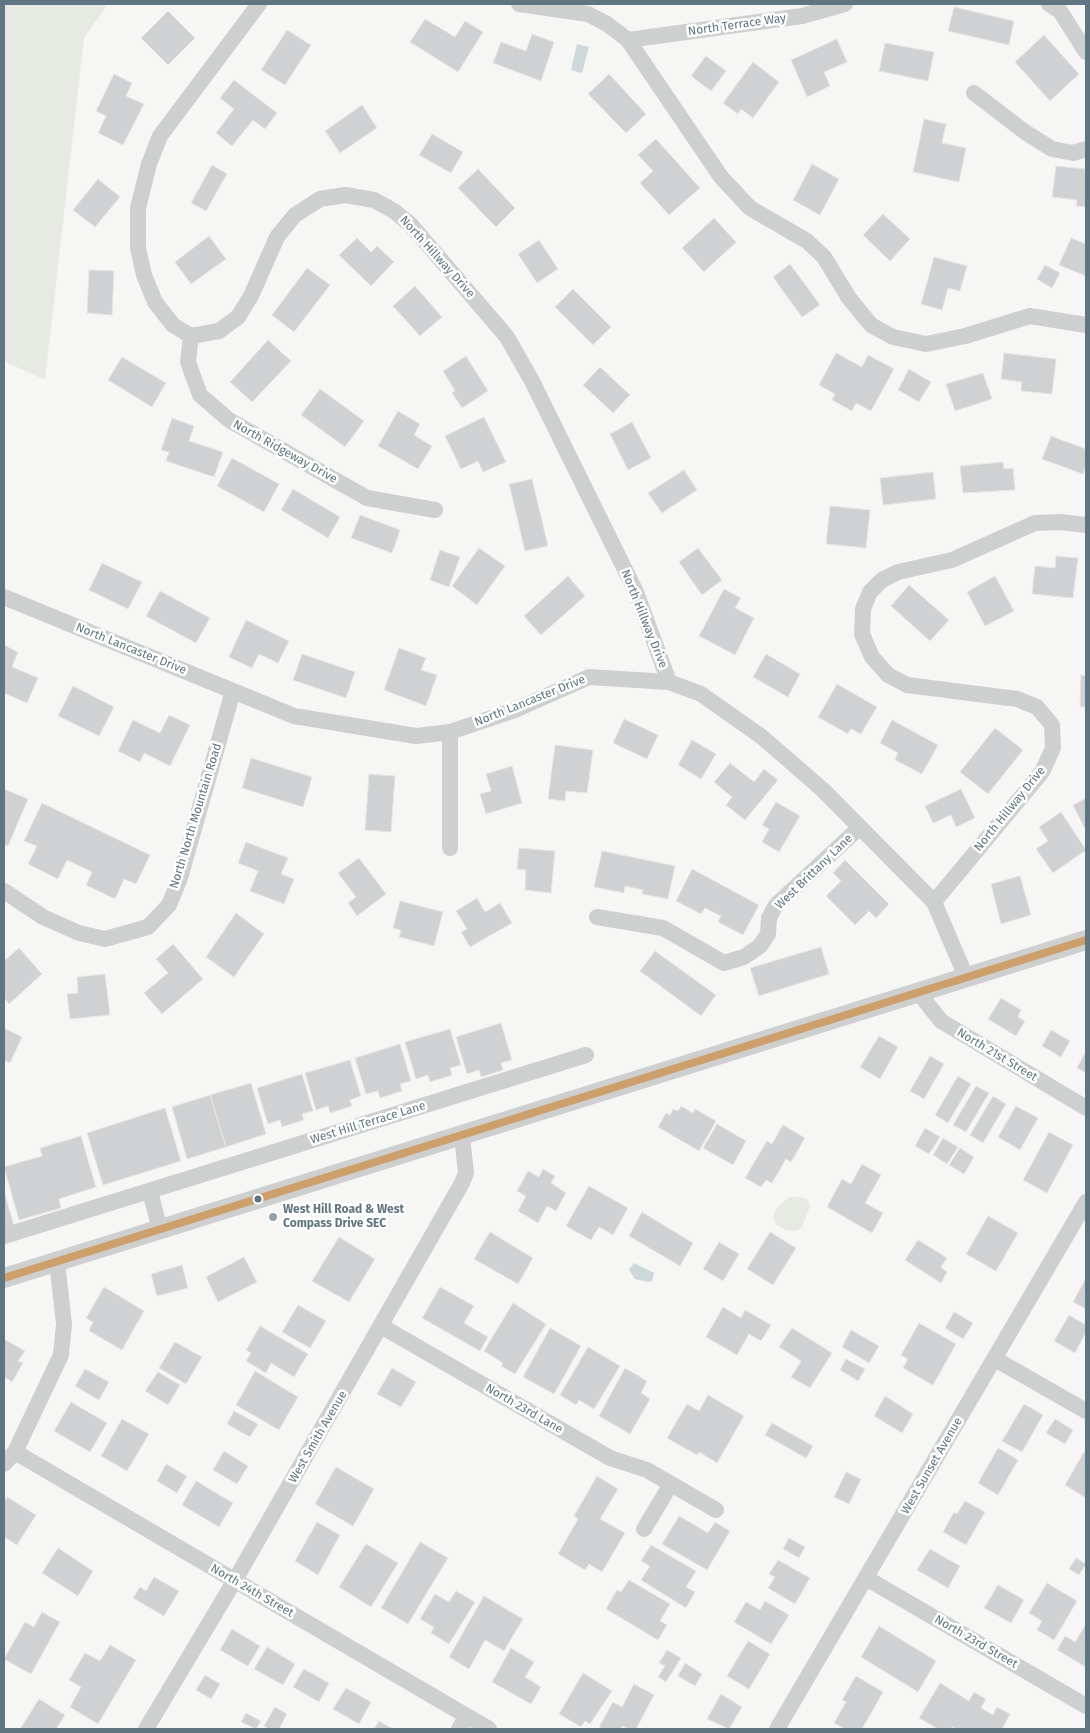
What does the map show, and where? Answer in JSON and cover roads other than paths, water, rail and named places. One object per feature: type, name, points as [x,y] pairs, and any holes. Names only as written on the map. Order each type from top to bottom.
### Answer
[{"type":"street","points":[[191,336],[173,325],[155,302],[144,275],[138,248],[138,208],[149,164],[160,136],[259,4]]},
{"type":"street","points":[[519,4],[588,14],[628,40],[721,177],[750,208],[806,241],[824,258],[849,298],[871,325],[893,337],[926,344],[966,336],[1030,316],[1086,325]]},
{"type":"street","name":"North Terrace Way","points":[[628,40],[802,16],[845,4]]},
{"type":"street","points":[[1049,4],[1060,11],[1086,52]]},
{"type":"street","points":[[974,92],[1025,132],[1052,150],[1073,153],[1086,148]]},
{"type":"street","name":"North Hillway Drive","points":[[191,336],[219,331],[238,317],[251,296],[277,237],[295,215],[320,198],[345,195],[374,200],[394,211],[411,225],[507,337],[532,381],[636,592],[669,682]]},
{"type":"street","name":"North Ridgeway Drive","points":[[191,336],[188,362],[200,395],[229,420],[367,498],[435,510]]},
{"type":"street","name":"North Hillway Drive","points":[[934,902],[1042,772],[1053,748],[1052,725],[1037,707],[1017,699],[907,685],[888,675],[872,658],[862,634],[862,610],[870,592],[882,580],[898,572],[952,560],[1035,523],[1060,522],[1086,525]]},
{"type":"street","name":"North Lancaster Drive","points":[[10,600],[294,716],[416,736],[450,732],[515,710],[589,677],[669,682],[701,694],[762,737],[823,790],[934,902],[966,977]]},
{"type":"street","name":"North North Mountain Road","points":[[4,891],[43,917],[79,933],[105,938],[148,926],[169,905],[180,878],[233,690]]},
{"type":"street","points":[[450,732],[450,848]]},
{"type":"street","name":"West Brittany Lane","points":[[597,917],[663,928],[724,963],[744,956],[760,946],[768,934],[769,918],[776,905],[859,828]]},
{"type":"street","points":[[4,1278],[1086,940]]},
{"type":"street","name":"North 21st Street","points":[[918,992],[941,1021],[1086,1108]]},
{"type":"street","name":"West Hill Terrace Lane","points":[[4,1236],[586,1055]]},
{"type":"street","name":"West Smith Avenue","points":[[146,1729],[235,1580],[462,1183],[466,1173],[462,1136]]},
{"type":"street","points":[[150,1191],[160,1230]]},
{"type":"street","name":"West Sunset Avenue","points":[[777,1729],[1086,1202]]},
{"type":"street","points":[[4,1464],[15,1452],[61,1355],[64,1324],[58,1262]]},
{"type":"street","name":"North 23rd Lane","points":[[381,1326],[610,1458],[647,1470],[716,1510]]},
{"type":"street","points":[[995,1359],[1086,1411]]},
{"type":"street","name":"North 24th Street","points":[[15,1452],[235,1580],[463,1723],[490,1729]]},
{"type":"street","points":[[644,1529],[671,1484]]},
{"type":"street","name":"North 23rd Street","points":[[866,1578],[1086,1706]]},
{"type":"place","name":"West Hill Road & West Compass Drive SEC","points":[[273,1217]]}]
